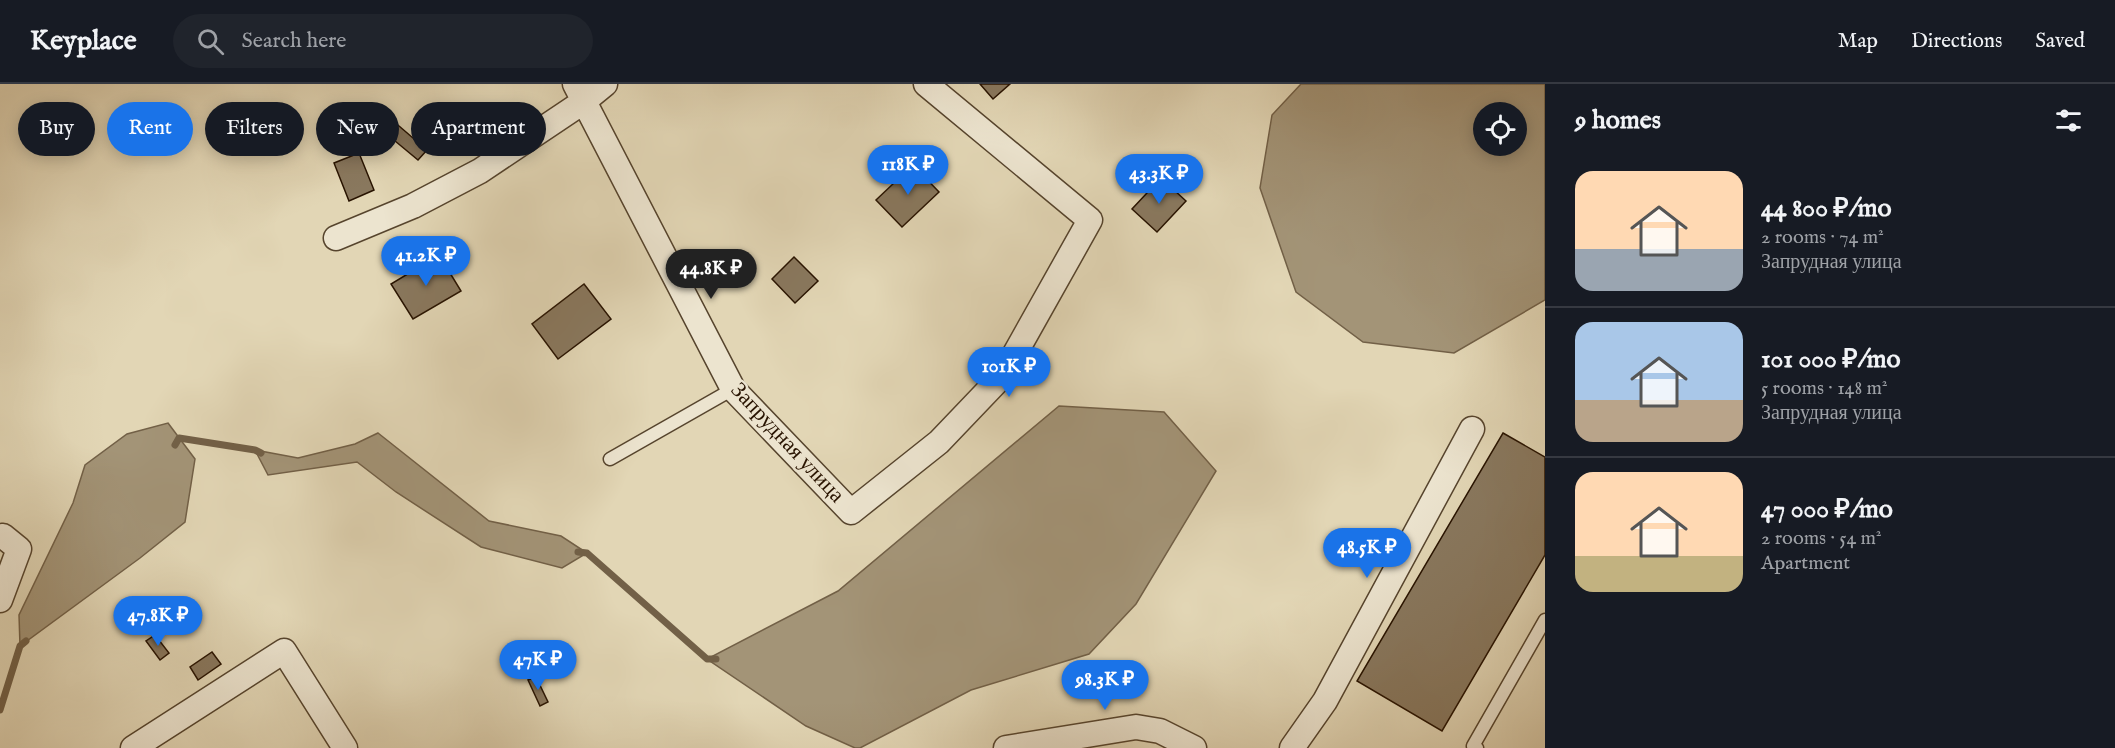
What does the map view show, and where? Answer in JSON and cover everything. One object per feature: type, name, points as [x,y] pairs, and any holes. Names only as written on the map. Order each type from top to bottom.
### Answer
[{"type":"street","points":[[336,238],[413,206],[480,171],[579,93],[605,84]]},
{"type":"street","name":"Запрудная улица","points":[[579,93],[733,389],[851,512],[939,442],[1003,375],[1090,220],[926,84]]},
{"type":"street","points":[[1292,748],[1325,701],[1472,429]]},
{"type":"street","points":[[0,600],[19,549],[3,536]]},
{"type":"street","points":[[133,748],[284,651],[345,748]]},
{"type":"street","points":[[1006,748],[1136,727],[1160,730],[1194,748]]},
{"type":"lane","points":[[610,459],[733,389]]},
{"type":"lane","points":[[1477,748],[1473,746],[1545,620]]},
{"type":"shaded area","points":[[1301,84],[1545,84],[1545,300],[1454,353],[1363,342],[1296,292],[1260,188],[1272,115]]},
{"type":"shaded area","points":[[1059,406],[1164,412],[1216,471],[1136,604],[1089,654],[971,690],[860,748],[855,748],[806,726],[707,659],[838,591]]},
{"type":"shaded area","points":[[168,423],[195,459],[185,522],[20,646],[19,615],[73,503],[85,465],[127,434]]},
{"type":"shaded area","points":[[378,433],[489,521],[561,536],[587,553],[562,568],[481,547],[396,492],[357,462],[268,475],[255,450],[298,458],[355,444]]},
{"type":"building","points":[[980,84],[1010,84],[993,99]]},
{"type":"building","points":[[399,126],[411,136],[411,154],[399,144]]},
{"type":"building","points":[[352,156],[360,156],[374,190],[349,201],[334,163]]},
{"type":"building","points":[[913,165],[939,192],[902,227],[876,200]]},
{"type":"building","points":[[1161,178],[1186,201],[1157,232],[1132,209]]},
{"type":"building","points":[[439,255],[461,291],[413,319],[391,284]]},
{"type":"building","points":[[794,257],[818,281],[795,303],[772,279]]},
{"type":"building","points":[[584,284],[611,319],[558,359],[532,324]]},
{"type":"building","points":[[1503,433],[1545,457],[1545,555],[1442,731],[1357,681]]},
{"type":"building","points":[[155,635],[169,653],[160,660],[146,641]]},
{"type":"building","points":[[212,652],[221,664],[198,680],[190,667]]},
{"type":"building","points":[[536,677],[548,702],[540,706],[528,680]]},
{"type":"waterway","points":[[175,445],[179,438],[255,450],[261,453]]},
{"type":"waterway","points":[[578,552],[587,553],[707,659],[716,659]]},
{"type":"waterway","points":[[0,710],[20,646],[26,641]]}]
